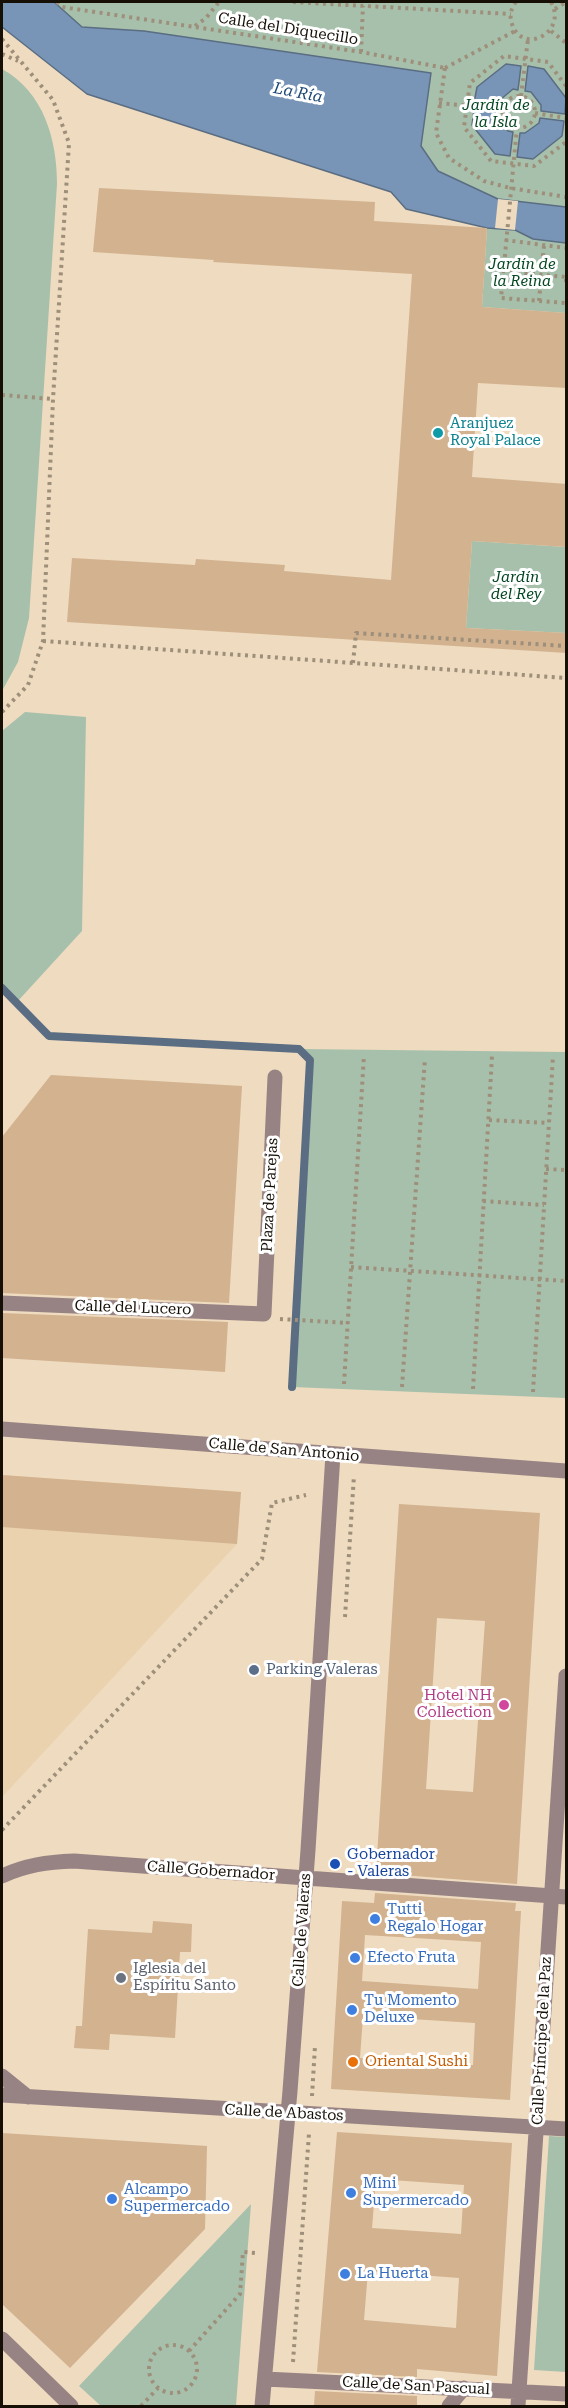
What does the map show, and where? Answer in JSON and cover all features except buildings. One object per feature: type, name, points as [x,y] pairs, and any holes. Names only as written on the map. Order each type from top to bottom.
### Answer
[{"type":"street","name":"Plaza de Parejas","points":[[264,1314],[276,1077]]},
{"type":"street","name":"Calle del Lucero","points":[[2,1303],[264,1314]]},
{"type":"street","name":"Calle de San Antonio","points":[[2,1429],[567,1471]]},
{"type":"street","name":"Calle de Valeras","points":[[262,2406],[306,1878],[333,1454]]},
{"type":"street","name":"Calle Príncipe de la Paz","points":[[518,2406],[537,2127],[559,1896],[567,1676]]},
{"type":"street","name":"Calle Gobernador","points":[[2,1876],[21,1867],[44,1862],[74,1861],[559,1896]]},
{"type":"street","points":[[2,2076],[28,2097]]},
{"type":"street","name":"Calle de Abastos","points":[[2,2095],[567,2129]]},
{"type":"street","points":[[2,2339],[71,2406]]},
{"type":"street","name":"Calle de San Pascual","points":[[265,2379],[567,2394]]},
{"type":"street","points":[[449,2406],[464,2388]]},
{"type":"path","points":[[57,2],[62,7],[67,2]]},
{"type":"path","points":[[195,27],[219,2]]},
{"type":"path","points":[[292,2],[511,14]]},
{"type":"path","points":[[516,2],[511,14],[515,31],[528,39],[541,38],[551,31],[556,21],[555,9],[551,2]]},
{"type":"path","points":[[555,9],[567,2]]},
{"type":"path","points":[[361,52],[363,6]]},
{"type":"path","name":"Calle del Diquecillo","points":[[62,7],[361,52],[445,68]]},
{"type":"path","points":[[515,31],[445,68],[436,133],[449,158],[484,181],[510,189],[567,197]]},
{"type":"path","points":[[551,31],[567,44]]},
{"type":"path","points":[[2,39],[18,61],[53,100],[69,144],[53,399],[43,641],[27,685],[2,712]]},
{"type":"path","points":[[521,96],[528,39]]},
{"type":"path","points":[[2,54],[18,61]]},
{"type":"path","points":[[567,86],[548,62],[504,56],[470,83],[464,127],[491,161],[513,164],[534,166],[567,141]]},
{"type":"path","points":[[514,95],[527,97],[536,107],[534,120],[524,128],[510,127],[502,116],[503,109],[504,103],[514,95]]},
{"type":"path","points":[[439,102],[503,109]]},
{"type":"path","points":[[535,113],[567,117]]},
{"type":"path","points":[[517,127],[501,298],[567,303]]},
{"type":"path","points":[[505,240],[567,248]]},
{"type":"path","points":[[539,301],[544,245]]},
{"type":"path","points":[[502,271],[567,278],[567,285]]},
{"type":"path","points":[[2,395],[53,399]]},
{"type":"path","points":[[353,663],[356,633],[567,646]]},
{"type":"path","points":[[43,641],[567,678]]},
{"type":"path","points":[[344,1384],[364,1055]]},
{"type":"path","points":[[472,1389],[492,1056]]},
{"type":"path","points":[[533,1392],[553,1056]]},
{"type":"path","points":[[402,1387],[425,1058]]},
{"type":"path","points":[[489,1120],[549,1123]]},
{"type":"path","points":[[546,1169],[567,1170]]},
{"type":"path","points":[[483,1201],[544,1205]]},
{"type":"path","points":[[351,1267],[567,1281]]},
{"type":"path","points":[[286,1321],[348,1323]]},
{"type":"path","points":[[2,1830],[262,1559],[272,1503],[306,1495]]},
{"type":"path","points":[[189,2350],[240,2294],[243,2252],[275,2253]]},
{"type":"path","points":[[173,2345],[189,2350],[197,2363],[196,2378],[192,2384],[186,2389],[172,2393],[158,2388],[150,2373],[153,2357],[158,2351],[173,2345]]},
{"type":"path","points":[[141,2406],[158,2388]]},
{"type":"shaded area","points":[[2,1475],[241,1492],[237,1544],[2,1797]]},
{"type":"green space","name":"Jardín de la Isla","points":[[53,2],[566,2],[566,207],[498,199],[438,171],[421,146],[431,73],[144,31],[82,27]]},
{"type":"green space","points":[[2,69],[28,90],[38,104],[51,134],[57,184],[29,618],[18,662],[2,691]]},
{"type":"green space","name":"Jardín de la Reina","points":[[487,228],[515,230],[533,239],[566,243],[566,313],[482,307]]},
{"type":"green space","name":"Jardín del Rey","points":[[472,541],[566,547],[566,633],[466,628]]},
{"type":"green space","points":[[25,712],[86,717],[82,931],[17,1002],[2,988],[2,731]]},
{"type":"green space","points":[[299,1049],[566,1052],[566,1398],[292,1387],[310,1073],[310,1060]]},
{"type":"green space","points":[[549,2136],[566,2137],[566,2372],[534,2370]]},
{"type":"green space","points":[[251,2204],[236,2406],[101,2406],[79,2386]]},
{"type":"water","name":"La Ría","points":[[2,2],[54,2],[82,27],[144,31],[431,73],[421,146],[438,171],[498,199],[566,207],[566,243],[533,239],[515,230],[487,228],[406,209],[391,192],[87,94],[2,27]]},
{"type":"water","points":[[506,64],[521,66],[518,90],[513,89],[500,100],[499,106],[474,103],[477,87]]},
{"type":"water","points":[[528,66],[544,69],[566,98],[565,114],[541,111],[541,105],[531,92],[525,91]]},
{"type":"water","points":[[474,110],[498,113],[498,118],[508,131],[513,132],[510,156],[495,154],[472,125]]},
{"type":"water","points":[[540,118],[564,121],[562,136],[533,159],[517,157],[520,133],[525,133],[539,123]]},
{"type":"pier","points":[[498,199],[518,201],[515,230],[495,228]]},
{"type":"waterway","points":[[2,988],[49,1036],[299,1049],[310,1060],[292,1387]]},
{"type":"place","name":"Aranjuez Royal Palace","points":[[438,433]]},
{"type":"place","name":"Parking Valeras","points":[[254,1670]]},
{"type":"place","name":"Hotel NH Collection","points":[[504,1705]]},
{"type":"place","name":"Gobernador - Valeras","points":[[335,1864]]},
{"type":"place","name":"Tutti Regalo Hogar","points":[[375,1919]]},
{"type":"place","name":"Efecto Fruta","points":[[355,1958]]},
{"type":"place","name":"Iglesia del Espíritu Santo","points":[[121,1978]]},
{"type":"place","name":"Tu Momento Deluxe","points":[[352,2010]]},
{"type":"place","name":"Oriental Sushi","points":[[353,2062]]},
{"type":"place","name":"Mini Supermercado","points":[[351,2193]]},
{"type":"place","name":"Alcampo Supermercado","points":[[112,2199]]},
{"type":"place","name":"La Huerta","points":[[345,2274]]}]
